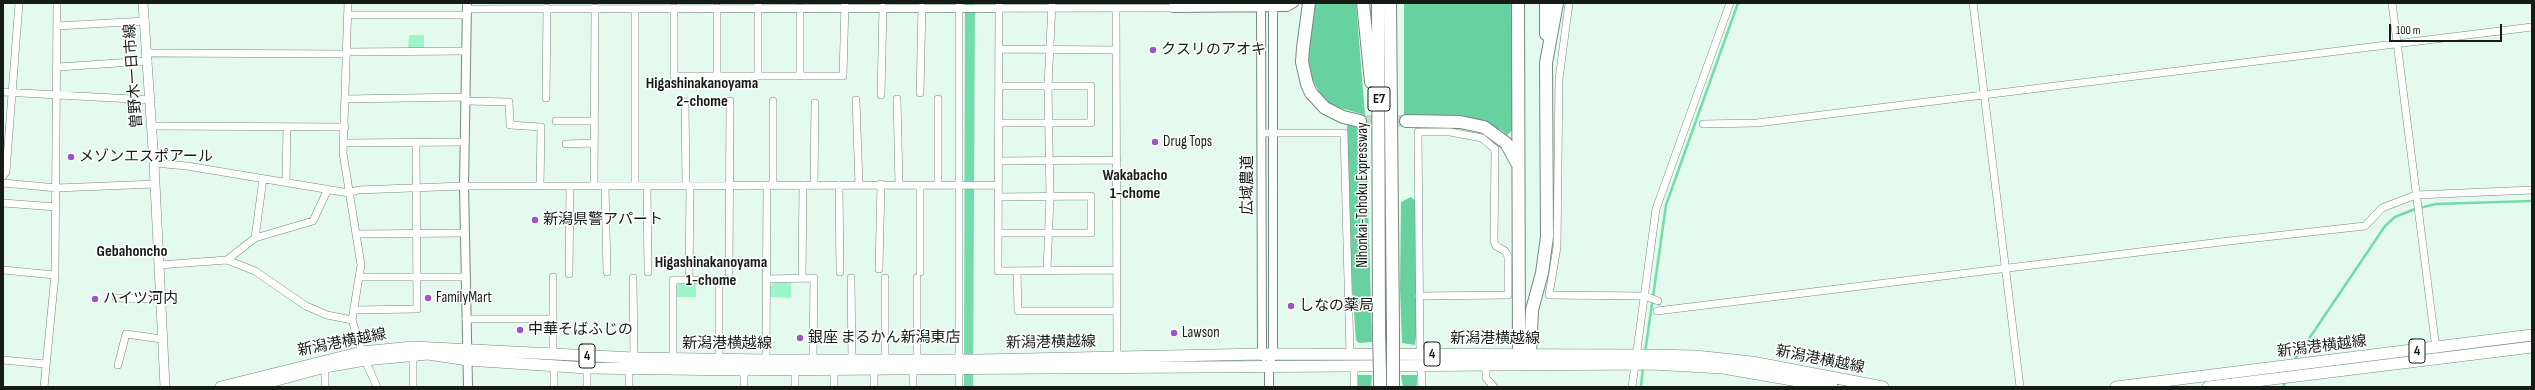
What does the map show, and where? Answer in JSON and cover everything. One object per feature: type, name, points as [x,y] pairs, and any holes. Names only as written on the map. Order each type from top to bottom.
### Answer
[{"type":"highway","points":[[1309,3],[1302,55],[1307,84],[1314,96],[1325,108],[1343,117],[1360,121]]},
{"type":"highway","points":[[1363,3],[1368,37],[1379,195]]},
{"type":"highway","name":"Nihonkai-Tohoku Expressway","points":[[1378,3],[1380,387]]},
{"type":"highway","name":"Nihonkai-Tohoku Expressway","points":[[1390,3],[1393,387]]},
{"type":"highway","points":[[1392,192],[1397,115],[1398,3]]},
{"type":"highway","points":[[1518,3],[1518,166],[1524,357]]},
{"type":"highway","points":[[1524,357],[1532,310],[1542,272],[1547,236],[1546,3]]},
{"type":"highway","points":[[1546,63],[1557,3]]},
{"type":"highway","points":[[1406,121],[1460,122],[1484,127],[1506,143],[1518,166]]},
{"type":"main road","name":"曽野木一日市線","points":[[143,3],[156,184],[165,387]]},
{"type":"main road","name":"新潟港横越線","points":[[2116,387],[2532,335]]},
{"type":"main road","name":"新潟港横越線","points":[[221,387],[413,347],[468,355]]},
{"type":"main road","name":"新潟港横越線","points":[[2208,387],[2532,347]]},
{"type":"main road","name":"新潟港横越線","points":[[251,387],[267,385],[364,356],[413,354],[468,355],[554,361],[634,358],[766,360],[813,359],[885,360],[915,364]]},
{"type":"main road","name":"新潟港横越線","points":[[554,361],[587,368],[795,370],[874,369],[915,364],[1268,358],[1350,354],[1486,364],[1524,357]]},
{"type":"main road","name":"新潟港横越線","points":[[980,364],[1117,357],[1268,358],[1354,365],[1421,360],[1524,357],[1636,359],[1695,356],[1752,362],[1883,387]]},
{"type":"main road","name":"新潟港横越線","points":[[1636,359],[1723,368],[1832,387]]},
{"type":"street","points":[[3,176],[6,172],[19,3]]},
{"type":"street","points":[[44,387],[45,364],[55,275],[58,97],[57,3]]},
{"type":"street","points":[[348,3],[346,99],[343,143],[361,265],[352,320],[364,356],[377,387]]},
{"type":"street","points":[[348,16],[538,6],[547,8],[573,6],[595,8],[614,6],[635,8],[653,6],[674,8],[758,6],[800,8],[845,5],[883,7],[1052,5],[1116,8],[1173,5],[1273,5],[1287,7],[1294,3]]},
{"type":"street","points":[[1569,3],[1559,79],[1557,248],[1549,295],[1644,296],[1658,301]]},
{"type":"street","points":[[1632,387],[1656,209],[1730,3]]},
{"type":"street","points":[[1972,3],[2020,387]]},
{"type":"street","points":[[2392,3],[2436,348]]},
{"type":"street","points":[[674,8],[674,76],[843,76],[845,5]]},
{"type":"street","points":[[959,5],[959,387]]},
{"type":"street","points":[[999,5],[998,271],[1117,270]]},
{"type":"street","points":[[1047,270],[1050,197],[1048,86],[1052,5]]},
{"type":"street","name":"広域農道","points":[[1262,5],[1262,133],[1269,387]]},
{"type":"street","name":"広域農道","points":[[1268,358],[1273,133],[1273,5]]},
{"type":"street","points":[[758,6],[758,76]]},
{"type":"street","points":[[918,6],[920,93]]},
{"type":"street","points":[[881,95],[883,7]]},
{"type":"street","points":[[546,98],[547,8]]},
{"type":"street","points":[[594,186],[593,121],[595,8]]},
{"type":"street","points":[[635,8],[635,186]]},
{"type":"street","points":[[717,76],[718,8]]},
{"type":"street","points":[[800,8],[800,76]]},
{"type":"street","points":[[1116,8],[1117,357]]},
{"type":"street","points":[[467,9],[464,186],[468,387]]},
{"type":"street","points":[[57,26],[145,21]]},
{"type":"street","points":[[1703,124],[1757,123],[2532,27]]},
{"type":"street","points":[[999,49],[1116,50]]},
{"type":"street","points":[[58,67],[148,57],[466,51]]},
{"type":"street","points":[[999,86],[1091,86],[1091,123],[999,123]]},
{"type":"street","points":[[3,92],[58,97],[151,100]]},
{"type":"street","points":[[346,99],[466,99],[509,102],[510,126],[541,127],[540,186]]},
{"type":"street","points":[[897,99],[899,185]]},
{"type":"street","points":[[938,99],[938,185]]},
{"type":"street","points":[[856,100],[858,185]]},
{"type":"street","points":[[730,101],[730,273]]},
{"type":"street","points":[[766,360],[773,101]]},
{"type":"street","points":[[685,102],[688,186],[688,280]]},
{"type":"street","points":[[814,184],[815,102]]},
{"type":"street","points":[[556,121],[593,121]]},
{"type":"street","points":[[152,126],[345,127]]},
{"type":"street","points":[[286,182],[287,127]]},
{"type":"street","points":[[1419,296],[1508,295],[1508,256],[1505,251],[1496,246],[1494,241],[1495,150],[1482,138],[1450,132],[1418,132],[1419,296],[1422,387]]},
{"type":"street","points":[[1262,133],[1344,133],[1350,354]]},
{"type":"street","points":[[343,143],[416,144],[465,142]]},
{"type":"street","points":[[566,144],[594,143]]},
{"type":"street","points":[[354,310],[417,309],[416,144]]},
{"type":"street","points":[[998,161],[1116,160]]},
{"type":"street","points":[[154,163],[350,193],[358,190],[464,186],[647,187],[803,184],[998,185]]},
{"type":"street","points":[[255,238],[263,179]]},
{"type":"street","points":[[3,187],[3,182],[57,188],[156,184]]},
{"type":"street","points":[[802,278],[803,184]]},
{"type":"street","points":[[879,269],[881,184]]},
{"type":"street","points":[[840,185],[840,272]]},
{"type":"street","points":[[913,387],[919,275],[920,185]]},
{"type":"street","points":[[569,274],[570,186]]},
{"type":"street","points":[[606,186],[607,272]]},
{"type":"street","points":[[647,187],[648,272]]},
{"type":"street","points":[[227,260],[255,238],[313,221],[328,189]]},
{"type":"street","points":[[1657,311],[2365,226],[2382,208],[2416,195],[2532,190]]},
{"type":"street","points":[[998,197],[1091,196],[1091,233],[998,233]]},
{"type":"street","points":[[3,203],[56,207]]},
{"type":"street","points":[[357,234],[465,233]]},
{"type":"street","points":[[159,265],[227,260],[255,271],[306,306],[327,315],[352,320]]},
{"type":"street","points":[[3,270],[55,275]]},
{"type":"street","points":[[1017,271],[1018,311],[1117,310]]},
{"type":"street","points":[[359,277],[466,277]]},
{"type":"street","points":[[553,277],[554,387]]},
{"type":"street","points":[[633,278],[634,358]]},
{"type":"street","points":[[767,279],[814,278],[813,359]]},
{"type":"street","points":[[852,278],[852,360]]},
{"type":"street","points":[[885,278],[885,360]]},
{"type":"street","points":[[673,359],[673,280],[719,280],[719,359]]},
{"type":"street","points":[[116,298],[160,299]]},
{"type":"street","points":[[466,319],[553,319]]},
{"type":"street","points":[[118,365],[126,334],[162,339]]},
{"type":"street","points":[[413,354],[413,387]]},
{"type":"street","points":[[3,360],[45,364]]},
{"type":"street","points":[[1486,364],[1486,378],[1494,387]]},
{"type":"street","points":[[1354,365],[1354,387]]},
{"type":"street","points":[[325,367],[325,387]]},
{"type":"street","points":[[587,368],[587,387]]},
{"type":"street","points":[[629,369],[629,387]]},
{"type":"street","points":[[834,369],[834,387]]},
{"type":"street","points":[[874,369],[874,387]]},
{"type":"street","points":[[744,370],[744,387]]},
{"type":"street","points":[[795,370],[795,387]]},
{"type":"shaded area","points":[[965,3],[975,3],[973,387],[964,387]]},
{"type":"shaded area","points":[[1313,3],[1356,3],[1365,115],[1330,105],[1322,97],[1310,75],[1306,51]]},
{"type":"shaded area","points":[[1404,3],[1514,3],[1514,129],[1507,135],[1501,130],[1471,118],[1430,115],[1404,116]]},
{"type":"shaded area","points":[[409,35],[424,35],[424,49],[408,49]]},
{"type":"shaded area","points":[[1347,124],[1366,129],[1372,342],[1359,343],[1356,340],[1349,244]]},
{"type":"shaded area","points":[[1411,197],[1417,202],[1417,326],[1415,345],[1402,343],[1400,288],[1401,202]]},
{"type":"shaded area","points":[[679,283],[696,284],[696,297],[676,297],[676,286]]},
{"type":"shaded area","points":[[773,283],[791,283],[791,298],[770,297],[770,287]]},
{"type":"shaded area","points":[[1358,375],[1372,375],[1371,387],[1358,387]]},
{"type":"shaded area","points":[[1401,375],[1417,375],[1417,387],[1403,387]]},
{"type":"waterway","points":[[1645,353],[1666,205],[1738,3]]},
{"type":"waterway","points":[[2294,361],[2385,226],[2395,217],[2415,209],[2436,204],[2532,201]]},
{"type":"waterway","points":[[1641,387],[1643,367]]},
{"type":"waterway","points":[[2283,387],[2286,380]]},
{"type":"tunnel","points":[[1360,121],[1406,121]]},
{"type":"place","name":"クスリのアオキ","points":[[1153,50]]},
{"type":"place","name":"Drug Tops","points":[[1155,142]]},
{"type":"place","name":"メゾンエスポアール","points":[[71,157]]},
{"type":"place","name":"新潟県警アパート","points":[[535,220]]},
{"type":"place","name":"FamilyMart","points":[[428,298]]},
{"type":"place","name":"ハイツ河内","points":[[95,299]]},
{"type":"place","name":"しなの薬局","points":[[1291,306]]},
{"type":"place","name":"中華そばふじの","points":[[520,330]]},
{"type":"place","name":"Lawson","points":[[1174,333]]},
{"type":"place","name":"銀座 まるかん新潟東店","points":[[800,338]]},
{"type":"district","name":"Higashinakanoyama 2-chome","points":[[702,93]]},
{"type":"district","name":"Wakabacho 1-chome","points":[[1135,185]]},
{"type":"district","name":"Gebahoncho","points":[[132,252]]},
{"type":"district","name":"Higashinakanoyama 1-chome","points":[[711,272]]}]
